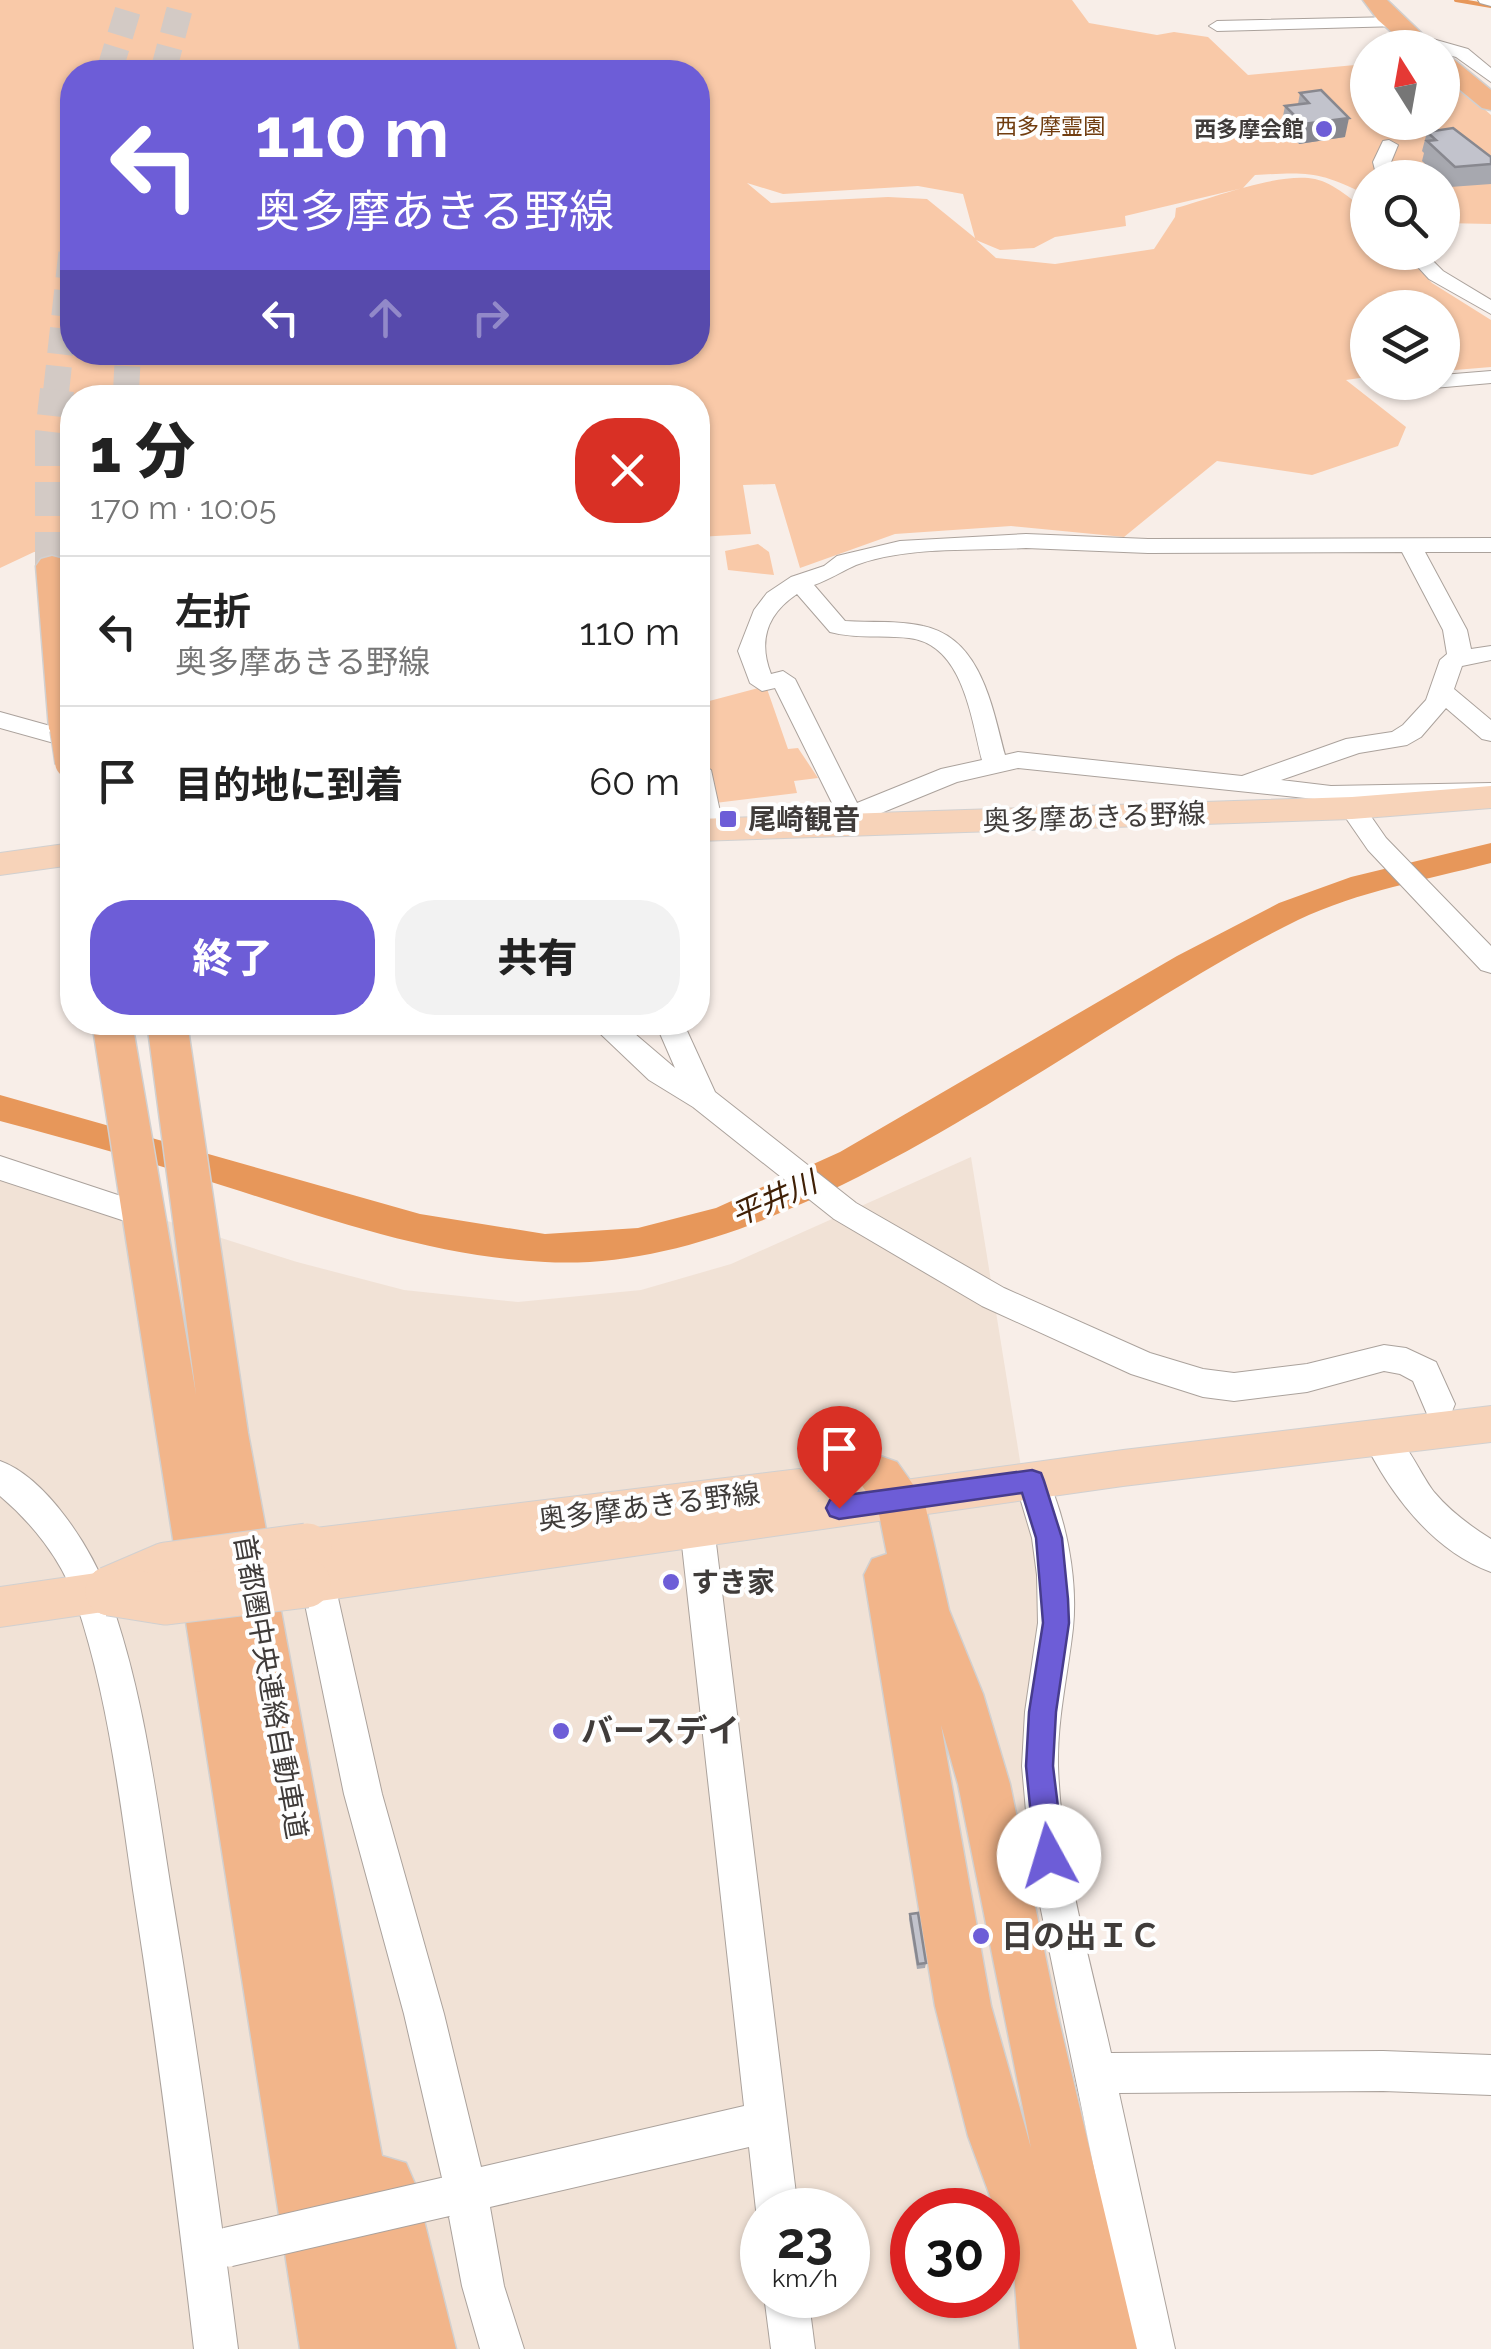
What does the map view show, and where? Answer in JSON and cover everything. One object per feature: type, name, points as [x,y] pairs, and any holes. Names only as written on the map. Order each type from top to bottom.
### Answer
[{"type":"highway","points":[[1374,0],[1404,30]]},
{"type":"highway","points":[[1460,77],[1491,103]]},
{"type":"highway","points":[[52,566],[60,641]]},
{"type":"highway","name":"首都圏中央連絡自動車道","points":[[115,1035],[202,1433],[296,1819],[387,2349]]},
{"type":"highway","name":"首都圏中央連絡自動車道","points":[[168,1035],[202,1433],[293,2117],[331,2349]]},
{"type":"highway","points":[[885,1493],[924,1610],[923,1692],[906,1755],[911,1822],[956,2076],[978,2132],[1068,2268],[1106,2349]]},
{"type":"highway","points":[[923,1692],[984,1784],[1028,2008],[1068,2268],[1064,2349]]},
{"type":"highway","points":[[296,1819],[425,2349]]},
{"type":"highway","points":[[293,2117],[312,2349]]},
{"type":"highway","points":[[1051,2349],[1068,2268]]},
{"type":"main road","name":"奥多摩あきる野線","points":[[710,830],[851,821],[1352,808],[1491,794]]},
{"type":"main road","points":[[0,864],[60,856]]},
{"type":"main road","name":"奥多摩あきる野線","points":[[310,1570],[697,1527],[885,1493],[1491,1398]]},
{"type":"main road","name":"奥多摩あきる野線","points":[[0,1607],[100,1593],[166,1600],[310,1570],[885,1493],[1032,1481],[1491,1424]]},
{"type":"street","points":[[1217,26],[1394,22]]},
{"type":"street","points":[[1460,53],[1491,77]]},
{"type":"street","points":[[1383,160],[1390,146]]},
{"type":"street","points":[[1431,270],[1491,308]]},
{"type":"street","points":[[1460,380],[1491,377]]},
{"type":"street","points":[[1491,544],[1411,547],[1148,546],[1077,541],[950,543],[868,554],[799,582],[776,598],[762,615],[750,651],[762,683],[783,679],[851,821],[950,776],[995,762],[1038,760],[1331,794],[1491,794]]},
{"type":"street","points":[[1411,547],[1455,630],[1460,657]]},
{"type":"street","points":[[799,582],[838,627],[919,632],[936,638],[967,666],[995,762]]},
{"type":"street","points":[[1242,785],[1355,745],[1398,739],[1412,731],[1442,692],[1447,668],[1460,657],[1491,653]]},
{"type":"street","points":[[1442,692],[1491,733]]},
{"type":"street","points":[[0,720],[60,740]]},
{"type":"street","points":[[1352,808],[1382,848],[1491,963]]},
{"type":"street","points":[[617,1035],[659,1072],[703,1099],[876,1232],[993,1297],[1142,1364],[1203,1383],[1234,1387],[1307,1378],[1384,1358],[1418,1365],[1439,1404]]},
{"type":"street","points":[[674,1035],[703,1099]]},
{"type":"street","points":[[0,1168],[131,1211]]},
{"type":"street","points":[[1379,1436],[1421,1505],[1456,1537],[1491,1557]]},
{"type":"street","points":[[0,1476],[35,1505],[100,1593],[216,2250],[216,2349]]},
{"type":"street","points":[[1032,1481],[1049,1538],[1056,1623],[1042,1712],[1040,1766],[1045,1820],[1065,1937],[1153,2349]]},
{"type":"street","points":[[697,1527],[774,2188]]},
{"type":"street","points":[[310,1570],[364,1794],[424,2014],[455,2194],[502,2349]]},
{"type":"street","points":[[1097,2073],[1382,2070],[1491,2075]]},
{"type":"street","points":[[216,2250],[766,2122]]},
{"type":"street","points":[[789,2318],[793,2349]]},
{"type":"shaded area","points":[[971,1157],[1045,1616],[1027,1804],[1113,2349],[0,2349],[0,1168],[297,1262],[404,1290],[518,1302],[641,1290],[731,1264]]},
{"type":"green space","name":"西多摩霊園","points":[[0,0],[1072,0],[1089,23],[1157,35],[1174,32],[1208,37],[1248,75],[1350,65],[1350,140],[1460,140],[1460,87],[1491,115],[1491,224],[1460,223],[1460,160],[1350,160],[1350,187],[1324,177],[1301,174],[1255,175],[1243,188],[1283,179],[1322,181],[1350,198],[1350,270],[1419,270],[1443,290],[1350,290],[1350,379],[1346,380],[1350,383],[1350,400],[1372,400],[1406,427],[1398,446],[1312,475],[1217,461],[1124,537],[1011,526],[895,534],[800,568],[775,484],[743,485],[751,534],[710,536],[710,385],[60,385],[60,550],[34,552],[0,568]],"holes":[[[747,183],[783,194],[918,186],[963,194],[975,238],[927,199],[771,203]],[[1240,189],[1176,208],[1175,217],[1154,249],[1055,264],[996,258],[976,240],[1000,250],[1034,248],[1055,237],[1126,226],[1125,216]]]},
{"type":"green space","points":[[1460,301],[1491,320],[1491,367],[1460,370]]},
{"type":"green space","points":[[758,544],[769,552],[774,575],[728,570],[725,551]]},
{"type":"green space","points":[[766,686],[788,749],[798,748],[818,778],[794,781],[797,793],[715,803],[710,779],[710,701]]},
{"type":"building","points":[[1321,90],[1349,118],[1303,124],[1285,106],[1309,103],[1300,93]]},
{"type":"building","points":[[1460,133],[1491,157],[1491,164],[1460,167],[1460,160],[1447,160],[1427,141],[1460,140]]},
{"type":"building","points":[[918,1913],[926,1963],[918,1964],[910,1914]]},
{"type":"waterway","points":[[1456,0],[1491,6]]},
{"type":"waterway","name":"平井川","points":[[0,1108],[420,1229],[545,1248],[638,1243],[726,1219],[811,1183],[943,1112],[1189,964],[1290,911],[1362,885],[1491,853]]},
{"type":"tunnel","points":[[113,60],[131,0]]},
{"type":"tunnel","points":[[166,60],[182,0]]},
{"type":"tunnel","points":[[56,392],[60,356]]},
{"type":"tunnel","points":[[126,385],[127,365]]},
{"type":"tunnel","points":[[52,566],[52,434],[57,390]]},
{"type":"place","name":"西多摩会館","points":[[1324,129]]},
{"type":"place","name":"尾崎観音","points":[[728,819]]},
{"type":"place","name":"すき家","points":[[671,1582]]},
{"type":"place","name":"バースデイ","points":[[561,1731]]},
{"type":"place","name":"日の出ＩＣ","points":[[981,1936]]},
{"type":"route","points":[[839,1508],[1032,1481],[1049,1538],[1054,1575],[1056,1623],[1042,1712],[1040,1766],[1049,1856]]}]
